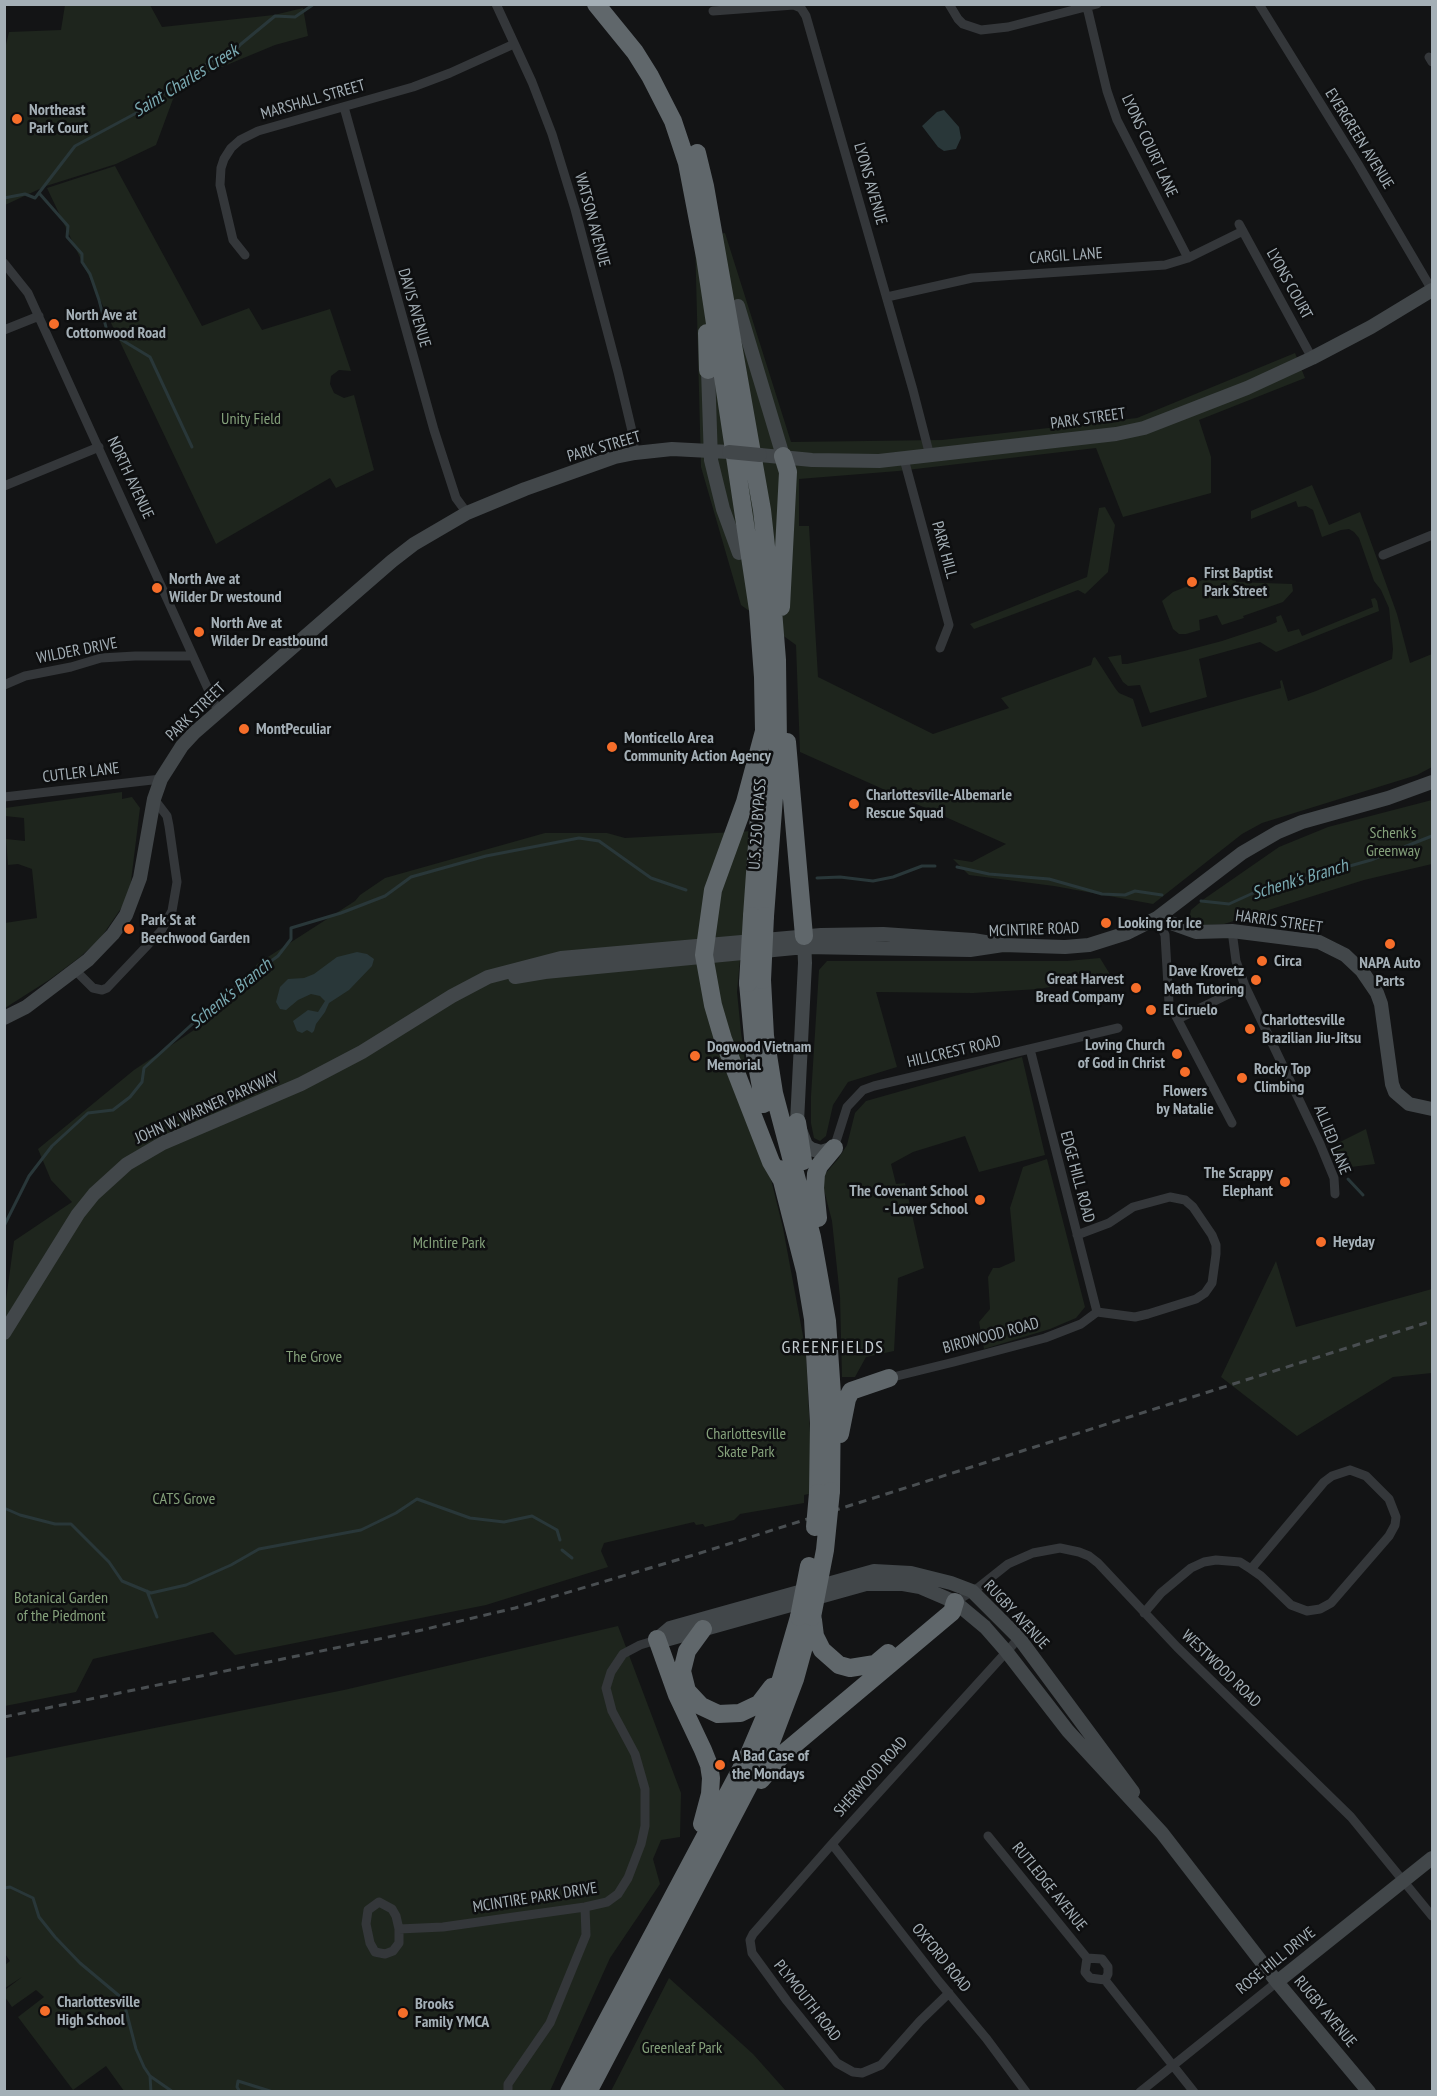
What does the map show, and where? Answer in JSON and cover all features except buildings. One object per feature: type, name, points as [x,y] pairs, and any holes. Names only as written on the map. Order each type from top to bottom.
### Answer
[{"type":"highway","points":[[596,4],[636,52],[673,121],[687,163],[705,257],[758,610],[764,731],[745,802],[714,890],[704,950],[713,1005],[723,1039],[771,1162],[788,1175]]},
{"type":"highway","points":[[612,4],[656,62],[678,102],[698,158],[762,510],[777,660]]},
{"type":"highway","points":[[712,228],[738,306]]},
{"type":"highway","points":[[705,257],[708,370]]},
{"type":"highway","points":[[783,456],[788,472],[777,660],[776,775],[758,916],[753,1049],[788,1175],[814,1247],[827,1321],[832,1394],[832,1468]]},
{"type":"highway","points":[[739,553],[758,610]]},
{"type":"highway","points":[[777,687],[788,745],[805,941]]},
{"type":"highway","name":"U.S. 250 BYPASS","points":[[758,916],[764,731]]},
{"type":"highway","points":[[569,2091],[749,1754],[805,1617],[823,1559],[825,1492],[813,1319],[755,982]]},
{"type":"highway","points":[[797,1122],[800,1150],[831,1276],[827,1321]]},
{"type":"highway","points":[[818,1218],[816,1174],[819,1166],[834,1148]]},
{"type":"highway","points":[[588,2091],[741,1804],[784,1712],[795,1679],[813,1543],[848,1395],[854,1389],[889,1378]]},
{"type":"highway","points":[[805,1617],[822,1650],[839,1665],[850,1668],[875,1664],[942,1606],[955,1602]]},
{"type":"highway","points":[[741,1804],[783,1754],[924,1637],[952,1612],[955,1602]]},
{"type":"highway","points":[[684,1682],[682,1671],[687,1651],[703,1629]]},
{"type":"highway","points":[[663,1639],[693,1698],[710,1711],[729,1715],[740,1713],[759,1704],[785,1668]]},
{"type":"highway","points":[[663,1639],[684,1711],[703,1750],[711,1778],[706,1811],[671,1898]]},
{"type":"street","name":"WATSON AVENUE","points":[[496,4],[545,114],[575,209],[618,372],[635,453]]},
{"type":"street","points":[[949,4],[963,24],[981,30],[1008,27],[1092,6]]},
{"type":"street","name":"EVERGREEN AVENUE","points":[[1259,4],[1358,164],[1432,290]]},
{"type":"street","name":"LYONS AVENUE","points":[[713,11],[794,5],[801,8],[806,16],[930,456]]},
{"type":"street","name":"LYONS COURT LANE","points":[[1092,6],[1107,92],[1117,120],[1188,258]]},
{"type":"street","name":"MARSHALL STREET","points":[[245,255],[233,240],[220,185],[221,168],[231,148],[248,135],[413,87],[514,44]]},
{"type":"street","name":"DAVIS AVENUE","points":[[344,107],[434,430],[456,498],[467,513]]},
{"type":"street","name":"CARGIL LANE","points":[[887,297],[972,278],[1165,265],[1188,258],[1241,228]]},
{"type":"street","name":"LYONS COURT","points":[[1241,228],[1312,358]]},
{"type":"street","name":"NORTH AVENUE","points":[[4,263],[28,293],[39,316],[218,711]]},
{"type":"street","name":"PARK STREET","points":[[4,1018],[26,1006],[75,970],[108,941],[130,905],[140,878],[154,799],[161,779],[182,746],[218,711],[393,561],[414,544],[467,513],[594,464],[635,453],[672,449],[711,450],[845,462],[904,459],[1116,434],[1144,428],[1247,388],[1312,358],[1371,327],[1432,290]]},
{"type":"street","points":[[738,306],[783,456]]},
{"type":"street","points":[[4,330],[39,316]]},
{"type":"street","points":[[708,370],[711,450],[716,486],[739,553]]},
{"type":"street","points":[[4,486],[99,447]]},
{"type":"street","name":"PARK HILL","points":[[904,459],[949,625],[940,648]]},
{"type":"street","points":[[1383,555],[1432,535]]},
{"type":"street","name":"WILDER DRIVE","points":[[4,685],[25,676],[71,667],[101,658],[194,656]]},
{"type":"street","name":"CUTLER LANE","points":[[4,797],[161,779]]},
{"type":"street","name":"MCINTIRE ROAD","points":[[805,941],[883,934],[973,940],[1003,945],[1065,947],[1089,945],[1127,933],[1157,918],[1242,853],[1278,832],[1302,822],[1388,798],[1432,782]]},
{"type":"street","points":[[75,970],[93,988],[98,990],[107,988],[161,931],[172,911],[177,882],[169,826],[167,816],[154,799]]},
{"type":"street","points":[[1157,918],[1165,935],[1169,1003],[1232,1123]]},
{"type":"street","name":"HARRIS STREET","points":[[1157,918],[1191,931],[1232,931],[1319,942],[1336,949],[1354,961],[1370,980],[1381,1004],[1395,1092],[1408,1104],[1432,1109]]},
{"type":"street","name":"ALLIED LANE","points":[[1232,931],[1236,961],[1245,986],[1320,1144],[1334,1178],[1335,1194]]},
{"type":"street","points":[[805,941],[797,1122],[806,1145],[811,1149],[820,1152],[834,1148]]},
{"type":"street","name":"JOHN W. WARNER PARKWAY","points":[[4,1333],[78,1214],[94,1194],[128,1164],[163,1143],[310,1080],[362,1052],[452,996],[488,977],[561,958],[704,950],[805,941]]},
{"type":"street","points":[[1178,1019],[1245,986]]},
{"type":"street","name":"HILLCREST ROAD","points":[[834,1148],[847,1107],[863,1090],[1118,1028]]},
{"type":"street","name":"EDGE HILL ROAD","points":[[1030,1049],[1097,1312]]},
{"type":"street","points":[[1077,1235],[1109,1223],[1133,1207],[1170,1197],[1185,1200],[1193,1207],[1216,1245],[1212,1283],[1205,1293],[1196,1299],[1134,1317],[1097,1312]]},
{"type":"street","name":"BIRDWOOD ROAD","points":[[889,1378],[1046,1338],[1081,1324],[1097,1312]]},
{"type":"street","points":[[1144,1613],[1161,1593],[1191,1568],[1204,1562],[1233,1561],[1240,1562],[1261,1576],[1291,1605],[1307,1611],[1320,1609],[1331,1603],[1389,1536],[1395,1526],[1394,1508],[1381,1489],[1366,1476],[1350,1470],[1332,1476],[1324,1482],[1251,1569]]},
{"type":"street","name":"WESTWOOD ROAD","points":[[955,1602],[1016,1559],[1051,1549],[1071,1549],[1089,1556],[1343,1809],[1432,1916]]},
{"type":"street","name":"RUGBY AVENUE","points":[[663,1639],[670,1628],[874,1570],[919,1574],[972,1591],[1018,1638],[1126,1780],[1144,1813]]},
{"type":"street","name":"RUGBY AVENUE","points":[[663,1639],[866,1584],[886,1582],[920,1587],[955,1602],[985,1627],[1068,1731],[1162,1833],[1277,1982],[1369,2091]]},
{"type":"street","name":"SHERWOOD ROAD","points":[[750,1940],[832,1844],[1018,1638]]},
{"type":"street","name":"MCINTIRE PARK DRIVE","points":[[399,1929],[443,1927],[585,1907],[607,1902],[618,1894],[628,1878],[641,1844],[645,1826],[645,1789],[634,1754],[612,1711],[606,1688],[611,1672],[624,1654],[632,1648],[663,1639]]},
{"type":"street","name":"RUTLEDGE AVENUE","points":[[988,1836],[1087,1958],[1102,1959],[1108,1967],[1105,1980]]},
{"type":"street","name":"OXFORD ROAD","points":[[832,1844],[1026,2091]]},
{"type":"street","name":"ROSE HILL DRIVE","points":[[1140,2091],[1432,1858]]},
{"type":"street","points":[[379,1902],[386,1904],[396,1916],[399,1929],[399,1943],[393,1951],[385,1954],[375,1952],[370,1943],[366,1924],[368,1910],[379,1902]]},
{"type":"street","points":[[508,2091],[508,2084],[549,2023],[586,1935],[585,1907]]},
{"type":"street","name":"PLYMOUTH ROAD","points":[[750,1940],[752,1953],[787,2001],[837,2064],[853,2072],[862,2073],[881,2065],[949,1994]]},
{"type":"street","name":"RUTLEDGE AVENUE","points":[[1087,1958],[1085,1972],[1090,1978],[1105,1980]]},
{"type":"street","name":"RUTLEDGE AVENUE","points":[[1105,1980],[1194,2091]]},
{"type":"green space","points":[[65,5],[150,5],[162,27],[274,15],[303,8],[308,36],[275,45],[188,81],[173,99],[156,145],[116,164],[46,186],[5,205],[4,53],[9,32],[61,30]]},
{"type":"green space","name":"Unity Field","points":[[115,166],[202,326],[249,308],[262,330],[330,309],[351,371],[339,370],[331,376],[330,384],[334,393],[344,398],[354,395],[374,470],[336,488],[330,478],[216,544],[47,188]]},
{"type":"green space","points":[[725,233],[791,442],[942,440],[1137,418],[1295,353],[1305,378],[1199,420],[1211,457],[1211,493],[1123,517],[1096,448],[898,471],[799,479],[799,526],[809,526],[818,677],[933,734],[1009,708],[1001,698],[1091,665],[1095,657],[1119,693],[1133,699],[1142,727],[1281,688],[1280,681],[1282,680],[1288,701],[1316,691],[1392,659],[1393,649],[1389,608],[1374,581],[1359,538],[1354,532],[1349,529],[1341,530],[1322,537],[1313,510],[1306,506],[1298,507],[1296,501],[1251,519],[1251,511],[1312,485],[1329,525],[1360,512],[1397,614],[1410,663],[1432,654],[1432,767],[1417,775],[1262,823],[1242,834],[1153,904],[1054,886],[969,875],[953,859],[972,862],[1006,844],[800,752],[796,645],[741,605],[701,467],[695,239]]},
{"type":"green space","points":[[1105,507],[1115,525],[1108,572],[1085,594],[1078,590],[974,629],[970,624],[1087,577],[1099,508]]},
{"type":"green space","points":[[1220,573],[1234,573],[1236,582],[1292,584],[1293,591],[1283,602],[1243,616],[1244,618],[1222,625],[1217,615],[1199,620],[1200,630],[1179,634],[1173,629],[1162,601],[1173,592]]},
{"type":"green space","points":[[1375,598],[1379,611],[1276,652],[1260,642],[1199,659],[1207,697],[1150,713],[1140,685],[1128,686],[1123,682],[1108,657],[1121,655],[1122,664],[1127,664],[1184,651],[1270,625],[1277,622],[1276,617],[1281,615],[1288,632],[1299,629],[1302,636],[1373,607],[1371,599]]},
{"type":"green space","points":[[122,792],[122,799],[132,797],[140,808],[130,889],[122,907],[100,939],[80,957],[5,1008],[5,923],[37,918],[32,869],[18,864],[8,865],[6,839],[25,841],[24,818],[5,816],[5,808]]},
{"type":"green space","name":"Schenk's Greenway","points":[[1432,800],[1432,864],[1364,880],[1224,924],[1194,926],[1189,919],[1191,910],[1204,899],[1279,847],[1328,827]]},
{"type":"green space","name":"McIntire Park","points":[[752,831],[737,992],[748,1086],[783,1228],[806,1352],[813,1493],[804,1495],[804,1503],[740,1514],[734,1520],[705,1527],[703,1524],[696,1525],[694,1522],[604,1543],[601,1551],[608,1567],[486,1605],[235,1655],[213,1632],[93,1659],[76,1692],[5,1706],[5,1307],[14,1241],[72,1202],[51,1180],[38,1149],[134,1070],[203,1024],[243,986],[257,964],[355,901],[385,878],[545,833],[607,833],[625,838]]},
{"type":"green space","points":[[1100,958],[1111,976],[1039,989],[973,993],[876,992],[897,1067],[848,1082],[833,1105],[826,1136],[820,1141],[814,1138],[811,1123],[811,1096],[819,970],[827,961],[1067,961]]},
{"type":"green space","points":[[1022,1057],[1045,1155],[979,1172],[965,1136],[913,1152],[891,1164],[896,1184],[905,1183],[924,1268],[898,1278],[894,1351],[866,1357],[855,1377],[842,1377],[840,1297],[832,1221],[823,1186],[825,1174],[847,1145],[855,1113],[866,1101]]},
{"type":"green space","points":[[1366,1129],[1375,1164],[1343,1168],[1332,1146]]},
{"type":"green space","points":[[1047,1159],[1085,1307],[1076,1318],[1050,1329],[984,1349],[979,1322],[990,1309],[988,1277],[993,1268],[999,1268],[1015,1261],[1010,1208],[1023,1167]]},
{"type":"green space","points":[[1276,1261],[1296,1327],[1432,1289],[1432,1373],[1393,1377],[1297,1436],[1221,1377]]},
{"type":"green space","points":[[618,1626],[681,1793],[680,1837],[661,1840],[653,1859],[660,1884],[610,1958],[550,2091],[124,2091],[106,2066],[73,2090],[18,2017],[44,1997],[36,1990],[12,2007],[5,1997],[5,1990],[22,1977],[5,1988],[5,1965],[10,1961],[5,1954],[5,1758],[344,1690]]},
{"type":"green space","name":"Greenleaf Park","points":[[669,1978],[753,2054],[786,2091],[611,2091]]},
{"type":"shaded area","points":[[944,110],[959,127],[961,138],[956,149],[944,151],[938,147],[922,126],[937,112]]},
{"type":"shaded area","points":[[357,952],[367,954],[374,959],[372,966],[349,990],[329,1003],[312,1033],[307,1030],[302,1033],[297,1031],[293,1021],[308,1010],[318,1012],[325,1001],[320,996],[311,994],[298,1000],[286,1010],[280,1009],[276,1002],[280,987],[288,979],[304,978],[314,974],[337,957]]},
{"type":"waterway","name":"Saint Charles Creek","points":[[4,198],[25,194],[35,198],[75,146],[153,104],[159,96],[182,83],[211,61],[227,59],[241,44],[275,16],[295,17],[314,4]]},
{"type":"waterway","points":[[39,193],[68,226],[67,237],[82,254],[82,262],[90,274],[107,331],[150,357],[192,447]]},
{"type":"waterway","name":"Schenk's Branch","points":[[1201,901],[1229,904],[1262,889],[1371,860],[1432,836]]},
{"type":"waterway","name":"Schenk's Branch","points":[[4,1226],[29,1176],[52,1146],[88,1113],[113,1110],[130,1097],[142,1082],[144,1068],[223,996],[278,956],[291,939],[291,928],[341,913],[385,896],[411,877],[486,856],[579,838],[599,841],[651,878],[686,890]]},
{"type":"waterway","name":"Schenk's Branch","points":[[817,878],[840,877],[873,881],[893,877],[922,866],[935,866]]},
{"type":"waterway","name":"Schenk's Branch","points":[[957,867],[989,874],[1049,879],[1102,894],[1125,895],[1135,891],[1162,895]]},
{"type":"waterway","points":[[1348,1179],[1363,1195]]},
{"type":"waterway","points":[[4,1508],[20,1515],[55,1524],[71,1524],[109,1562],[122,1581],[151,1593],[186,1585],[231,1565],[259,1549],[361,1530],[396,1513],[417,1499],[470,1518],[504,1522],[532,1516],[557,1530],[560,1540]]},
{"type":"waterway","points":[[562,1550],[572,1558]]},
{"type":"waterway","points":[[147,1591],[157,1617]]},
{"type":"waterway","points":[[4,1888],[10,1887],[33,1898],[39,1917],[55,1937],[80,1963],[123,1999],[136,2049],[144,2067],[150,2076],[173,2092]]},
{"type":"waterway","points":[[150,2076],[151,2092]]},
{"type":"waterway","points":[[240,2092],[237,2087],[238,2081],[273,2092]]},
{"type":"railway","points":[[4,1717],[422,1630],[515,1608],[697,1554],[1432,1321]]},
{"type":"place","name":"Northeast Park Court","points":[[17,119]]},
{"type":"place","name":"North Ave at Cottonwood Road","points":[[54,324]]},
{"type":"place","name":"First Baptist Park Street","points":[[1192,582]]},
{"type":"place","name":"North Ave at Wilder Dr westound","points":[[157,588]]},
{"type":"place","name":"North Ave at Wilder Dr eastbound","points":[[199,632]]},
{"type":"place","name":"MontPeculiar","points":[[244,729]]},
{"type":"place","name":"Monticello Area Community Action Agency","points":[[612,747]]},
{"type":"place","name":"Charlottesville-Albemarle Rescue Squad","points":[[854,804]]},
{"type":"place","name":"Looking for Ice","points":[[1106,923]]},
{"type":"place","name":"Park St at Beechwood Garden","points":[[129,929]]},
{"type":"place","name":"NAPA Auto Parts","points":[[1390,944]]},
{"type":"place","name":"Circa","points":[[1262,961]]},
{"type":"place","name":"Dave Krovetz Math Tutoring","points":[[1256,980]]},
{"type":"place","name":"Great Harvest Bread Company","points":[[1136,988]]},
{"type":"place","name":"El Ciruelo","points":[[1151,1010]]},
{"type":"place","name":"Charlottesville Brazilian Jiu-Jitsu","points":[[1250,1029]]},
{"type":"place","name":"Loving Church of God in Christ","points":[[1177,1054]]},
{"type":"place","name":"Dogwood Vietnam Memorial","points":[[695,1056]]},
{"type":"place","name":"Flowers by Natalie","points":[[1185,1072]]},
{"type":"place","name":"Rocky Top Climbing","points":[[1242,1078]]},
{"type":"place","name":"The Scrappy Elephant","points":[[1285,1182]]},
{"type":"place","name":"The Covenant School - Lower School","points":[[980,1200]]},
{"type":"place","name":"Heyday","points":[[1321,1242]]},
{"type":"place","name":"A Bad Case of the Mondays","points":[[720,1765]]},
{"type":"place","name":"Charlottesville High School","points":[[45,2011]]},
{"type":"place","name":"Brooks Family YMCA","points":[[403,2013]]},
{"type":"district","name":"GREENFIELDS","points":[[833,1348]]},
{"type":"park label","name":"The Grove","points":[[314,1357]]},
{"type":"park label","name":"Charlottesville Skate Park","points":[[746,1443]]},
{"type":"park label","name":"CATS Grove","points":[[184,1499]]},
{"type":"park label","name":"Botanical Garden of the Piedmont","points":[[61,1607]]}]
